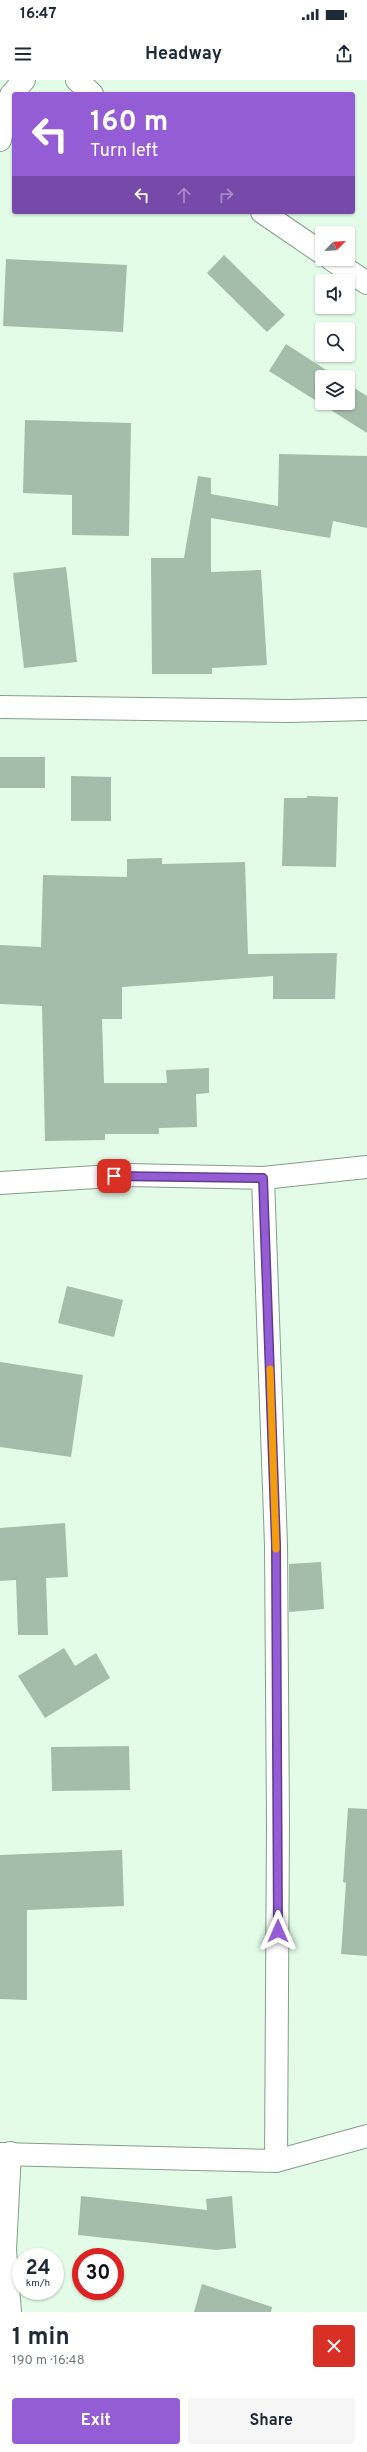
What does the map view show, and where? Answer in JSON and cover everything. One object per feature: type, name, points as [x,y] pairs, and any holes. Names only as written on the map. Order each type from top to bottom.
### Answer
[{"type":"street","points":[[14,92],[24,80]]},
{"type":"street","points":[[77,80],[90,92]]},
{"type":"street","points":[[0,140],[12,94]]},
{"type":"street","points":[[265,214],[315,248]]},
{"type":"street","points":[[342,266],[367,283]]},
{"type":"street","points":[[0,707],[289,711],[367,709]]},
{"type":"street","points":[[0,1184],[128,1175],[263,1178],[367,1167]]},
{"type":"street","points":[[263,1178],[276,1545],[278,1824],[276,2162]]},
{"type":"street","points":[[10,2312],[5,2250],[5,2154],[276,2162],[367,2136]]},
{"type":"building","points":[[224,255],[285,315],[267,332],[207,273]]},
{"type":"building","points":[[6,259],[127,265],[123,332],[3,326]]},
{"type":"building","points":[[286,344],[326,370],[315,370],[315,400],[269,371]]},
{"type":"building","points":[[355,388],[367,396],[367,433],[331,410],[355,410]]},
{"type":"building","points":[[25,420],[131,423],[129,536],[72,535],[72,495],[23,493]]},
{"type":"building","points":[[279,454],[367,456],[367,528],[333,521],[330,538],[211,518],[211,572],[261,570],[267,665],[212,668],[212,674],[152,674],[151,558],[184,558],[198,476],[211,478],[211,494],[278,506]]},
{"type":"building","points":[[66,567],[77,662],[24,668],[13,573]]},
{"type":"building","points":[[0,757],[45,757],[45,788],[0,788]]},
{"type":"building","points":[[71,776],[111,777],[111,821],[71,821]]},
{"type":"building","points":[[307,796],[338,797],[336,867],[282,866],[284,798],[307,798]]},
{"type":"building","points":[[162,858],[162,864],[245,862],[248,954],[337,953],[335,999],[273,999],[273,976],[122,987],[122,1019],[102,1019],[104,1083],[167,1083],[166,1070],[209,1068],[209,1093],[196,1094],[197,1127],[159,1128],[159,1134],[105,1134],[105,1140],[45,1141],[42,1006],[0,1004],[0,945],[41,947],[43,875],[127,877],[127,859]]},
{"type":"building","points":[[67,1286],[123,1300],[114,1337],[58,1323]]},
{"type":"building","points":[[0,1362],[83,1375],[71,1457],[0,1447]]},
{"type":"building","points":[[65,1523],[68,1577],[46,1578],[48,1635],[18,1635],[16,1580],[0,1581],[0,1528]]},
{"type":"building","points":[[321,1562],[324,1609],[289,1612],[289,1564]]},
{"type":"building","points":[[64,1648],[75,1666],[96,1653],[110,1678],[45,1718],[18,1676]]},
{"type":"building","points":[[129,1746],[130,1790],[52,1791],[51,1747]]},
{"type":"building","points":[[348,1808],[367,1809],[367,1956],[341,1954],[346,1883],[343,1882]]},
{"type":"building","points":[[122,1850],[124,1906],[27,1910],[27,2000],[0,1999],[0,1855]]},
{"type":"building","points":[[81,2196],[207,2210],[206,2199],[232,2196],[236,2248],[216,2250],[78,2235]]},
{"type":"building","points":[[202,2284],[272,2307],[271,2312],[194,2312]]},
{"type":"slow traffic","points":[[270,1369],[276,1549]]},
{"type":"route","points":[[114,1176],[263,1178],[276,1545],[278,1931]]}]
